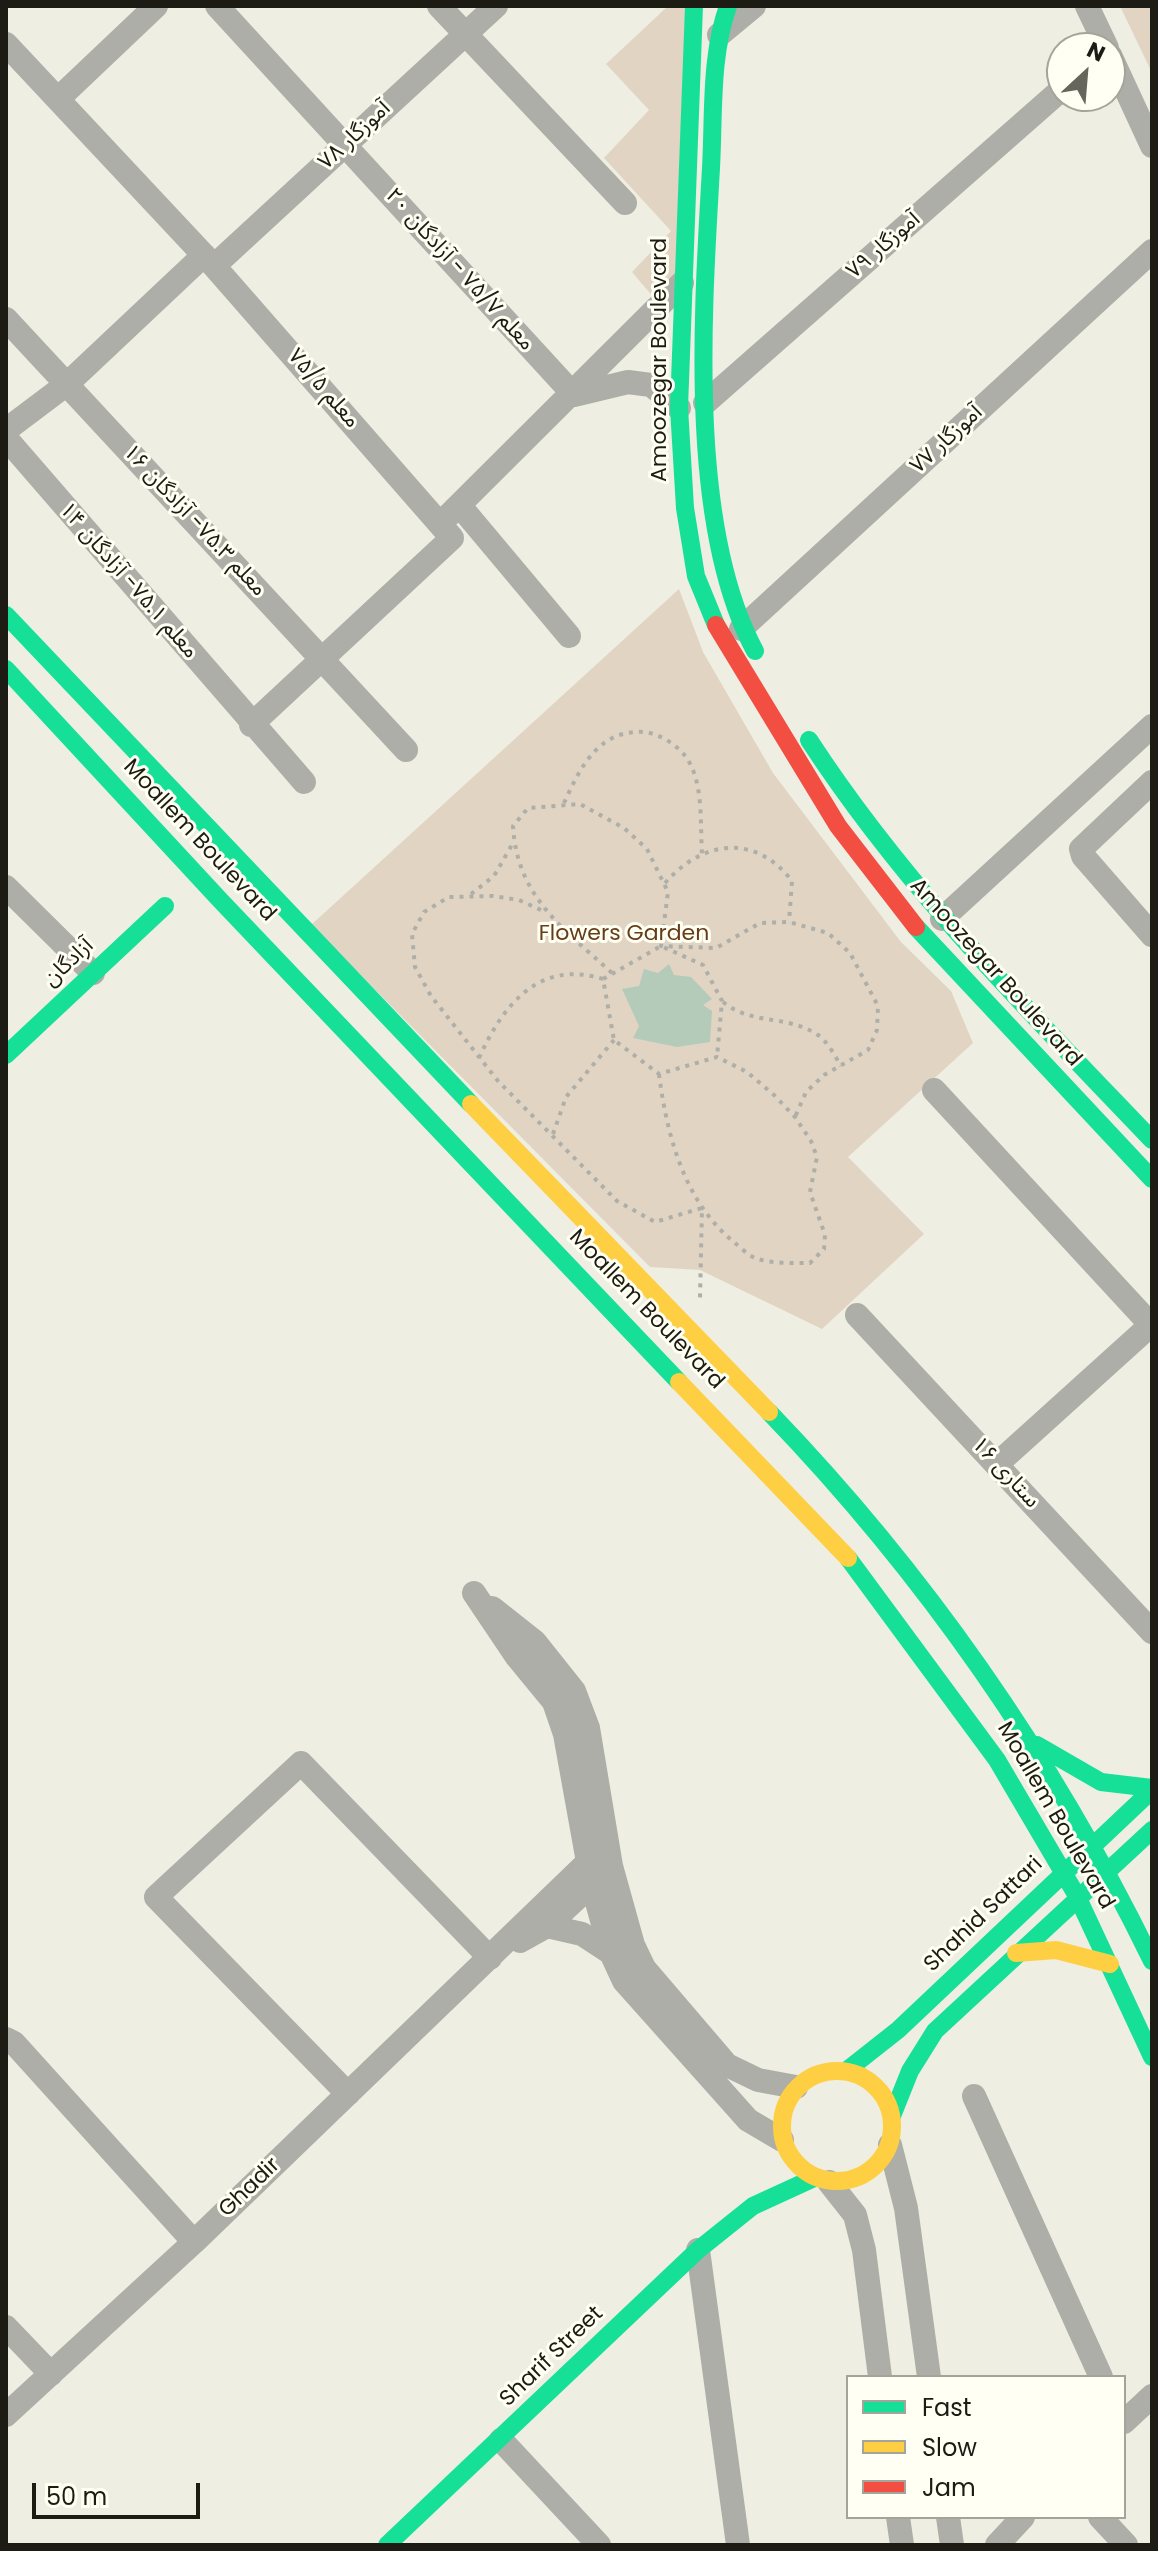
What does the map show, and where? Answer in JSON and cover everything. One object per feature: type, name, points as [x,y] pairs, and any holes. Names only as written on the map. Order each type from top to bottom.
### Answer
[{"type":"main road","name":"Amoozegar Boulevard","points":[[694,6],[679,408],[685,508],[696,576],[722,640],[838,826],[918,929],[1152,1179]]},
{"type":"main road","name":"Amoozegar Boulevard","points":[[728,6],[718,35],[706,284],[705,403],[721,568],[741,629],[764,666]]},
{"type":"main road","name":"Moallem Boulevard","points":[[6,615],[263,888],[700,1340],[889,1542],[1036,1744],[1108,1868],[1152,1961]]},
{"type":"main road","name":"Moallem Boulevard","points":[[6,669],[220,900],[856,1567],[997,1760],[1077,1896],[1152,2057]]},
{"type":"main road","name":"Amoozegar Boulevard","points":[[801,728],[858,811],[942,919],[1152,1140]]},
{"type":"main road","points":[[177,854],[175,897],[220,900]]},
{"type":"main road","name":"آزادگان","points":[[6,1055],[175,897]]},
{"type":"main road","points":[[1036,1744],[1101,1782],[1152,1789]]},
{"type":"main road","name":"Shahid Sattari","points":[[846,2071],[898,2030],[1152,1789]]},
{"type":"main road","points":[[892,2116],[876,2086],[846,2071],[819,2072],[796,2087],[785,2103],[781,2121],[784,2144],[822,2180],[854,2180],[876,2166],[890,2145],[892,2116],[910,2071],[935,2031],[1077,1896],[1152,1830]]},
{"type":"main road","points":[[1016,1953],[1056,1950],[1110,1964]]},
{"type":"main road","name":"Sharif Street","points":[[753,2206],[784,2144]]},
{"type":"main road","name":"Sharif Street","points":[[387,2545],[698,2250],[753,2206],[822,2180]]},
{"type":"street","points":[[58,99],[156,6]]},
{"type":"street","name":"معلم ۷۵/۷ - آزادگان ۲۰","points":[[217,6],[574,395]]},
{"type":"street","points":[[439,6],[625,203]]},
{"type":"street","name":"آموزگار ۷۸","points":[[6,430],[67,384],[345,145],[496,6]]},
{"type":"street","points":[[718,35],[754,6]]},
{"type":"street","points":[[1087,6],[1099,32]]},
{"type":"street","name":"معلم ۷۵/۵","points":[[6,44],[209,260],[441,523]]},
{"type":"street","points":[[1126,90],[1152,146]]},
{"type":"street","name":"۷۹ آموزگار","points":[[705,403],[1046,103]]},
{"type":"street","name":"۷۷ آموزگار","points":[[741,629],[1152,251]]},
{"type":"street","points":[[251,725],[452,538],[441,523],[574,395],[682,283]]},
{"type":"street","name":"معلم ۷۵.۳- آزادگان ۱۶","points":[[6,319],[406,750]]},
{"type":"street","points":[[574,395],[628,382],[651,385],[679,408]]},
{"type":"street","name":"معلم ۷۵.۱- آزادگان ۱۴","points":[[6,438],[251,725],[304,782]]},
{"type":"street","points":[[460,506],[569,636]]},
{"type":"street","points":[[942,919],[1152,726]]},
{"type":"street","points":[[1152,782],[1081,849],[1083,856],[1152,935]]},
{"type":"street","points":[[6,887],[93,973]]},
{"type":"street","points":[[934,1090],[1152,1325],[997,1464]]},
{"type":"street","name":"ستاری ۱۶","points":[[857,1315],[1152,1632]]},
{"type":"street","points":[[784,2144],[748,2120],[624,1981],[611,1953],[597,1871],[565,1734],[554,1702],[517,1657],[474,1593],[535,1642],[574,1691],[588,1728],[597,1871],[644,1968],[727,2065],[758,2080],[796,2087]]},
{"type":"street","points":[[348,2094],[156,1897],[301,1763],[490,1958]]},
{"type":"street","name":"Ghadir","points":[[6,2415],[194,2242],[490,1958],[597,1871]]},
{"type":"street","name":"Ghadir","points":[[490,1958],[547,1926],[597,1871]]},
{"type":"street","points":[[547,1926],[582,1934],[611,1953]]},
{"type":"street","points":[[6,2039],[14,2043],[194,2242]]},
{"type":"street","points":[[974,2096],[1100,2375]]},
{"type":"street","points":[[890,2145],[906,2208],[929,2375]]},
{"type":"street","points":[[822,2180],[855,2215],[864,2250],[880,2375]]},
{"type":"street","points":[[698,2250],[738,2545]]},
{"type":"street","points":[[6,2327],[51,2374]]},
{"type":"street","points":[[1126,2420],[1152,2396]]},
{"type":"street","points":[[501,2440],[599,2545]]},
{"type":"street","points":[[898,2519],[902,2545]]},
{"type":"street","points":[[948,2519],[952,2545]]},
{"type":"street","points":[[997,2545],[1021,2519]]},
{"type":"street","points":[[1102,2519],[1126,2545]]},
{"type":"path","points":[[564,803],[583,764],[602,743],[625,731],[652,733],[680,751],[695,777],[702,854]]},
{"type":"path","points":[[612,973],[544,911],[518,867],[513,826],[528,808],[580,804],[624,828],[647,849],[668,892],[661,946]]},
{"type":"path","points":[[469,895],[494,876],[514,841]]},
{"type":"path","points":[[665,883],[702,854],[727,845],[741,847],[780,865],[792,881],[789,922]]},
{"type":"path","points":[[544,911],[519,900],[469,895],[449,897],[424,912],[412,934],[415,967],[431,996],[479,1058],[617,1201],[655,1222],[702,1208]]},
{"type":"path","points":[[603,979],[661,946],[716,948],[760,923],[789,922],[828,933],[850,953],[878,1006],[877,1030],[868,1050],[806,1092],[795,1117]]},
{"type":"path","points":[[661,946],[703,965],[722,1001],[738,1014],[801,1026],[820,1036],[841,1066]]},
{"type":"path","points":[[479,1058],[507,1008],[548,976],[583,973],[603,979]]},
{"type":"path","points":[[603,979],[614,1040],[659,1074],[665,1119],[680,1168],[702,1208],[725,1235],[753,1258],[787,1264],[810,1263],[824,1249],[825,1235],[810,1192],[817,1157],[795,1117],[747,1072],[717,1057],[659,1074]]},
{"type":"path","points":[[717,1057],[722,1001]]},
{"type":"path","points":[[552,1135],[566,1097],[614,1040]]},
{"type":"path","points":[[700,1340],[702,1208]]},
{"type":"green space","points":[[668,6],[689,6],[676,277],[654,298],[632,272],[671,231],[604,158],[649,110],[606,64]]},
{"type":"green space","points":[[1120,6],[1152,6],[1152,73]]},
{"type":"green space","name":"Flowers Garden","points":[[679,589],[703,652],[773,773],[901,942],[951,991],[973,1043],[848,1157],[924,1234],[822,1329],[700,1270],[650,1267],[311,925]]},
{"type":"shaded area","points":[[669,964],[674,975],[691,977],[712,999],[703,1005],[712,1011],[710,1042],[677,1047],[633,1038],[639,1026],[622,989],[639,986],[644,969],[658,973]]},
{"type":"traffic: fast","points":[[694,6],[679,408],[685,508],[696,576],[716,625]]},
{"type":"traffic: fast","points":[[728,6],[718,45],[714,86],[703,350],[704,415],[718,542],[733,600],[755,651]]},
{"type":"traffic: fast","points":[[6,615],[471,1104]]},
{"type":"traffic: fast","points":[[6,669],[220,900],[679,1382]]},
{"type":"traffic: fast","points":[[809,740],[886,847],[928,898],[1015,996],[1152,1140]]},
{"type":"traffic: fast","points":[[6,1055],[165,906]]},
{"type":"traffic: fast","points":[[916,927],[1152,1179]]},
{"type":"traffic: fast","points":[[769,1412],[881,1538],[982,1672],[1072,1812],[1152,1961]]},
{"type":"traffic: fast","points":[[848,1558],[997,1760],[1077,1896],[1152,2057]]},
{"type":"traffic: fast","points":[[1037,1745],[1101,1782],[1152,1788]]},
{"type":"traffic: fast","points":[[846,2071],[898,2030],[1152,1790]]},
{"type":"traffic: fast","points":[[892,2116],[910,2071],[935,2031],[1152,1830]]},
{"type":"traffic: fast","points":[[387,2545],[698,2250],[753,2206],[814,2178]]},
{"type":"traffic: slow","points":[[471,1104],[769,1412]]},
{"type":"traffic: slow","points":[[679,1382],[848,1558]]},
{"type":"traffic: slow","points":[[1016,1953],[1056,1950],[1110,1964]]},
{"type":"traffic: slow","points":[[837,2071],[858,2075],[876,2087],[888,2105],[892,2126],[888,2147],[876,2165],[858,2177],[837,2181],[816,2177],[798,2165],[786,2147],[782,2126],[786,2105],[798,2087],[816,2075],[837,2071]]},
{"type":"traffic: jam","points":[[716,625],[838,826],[916,927]]}]
